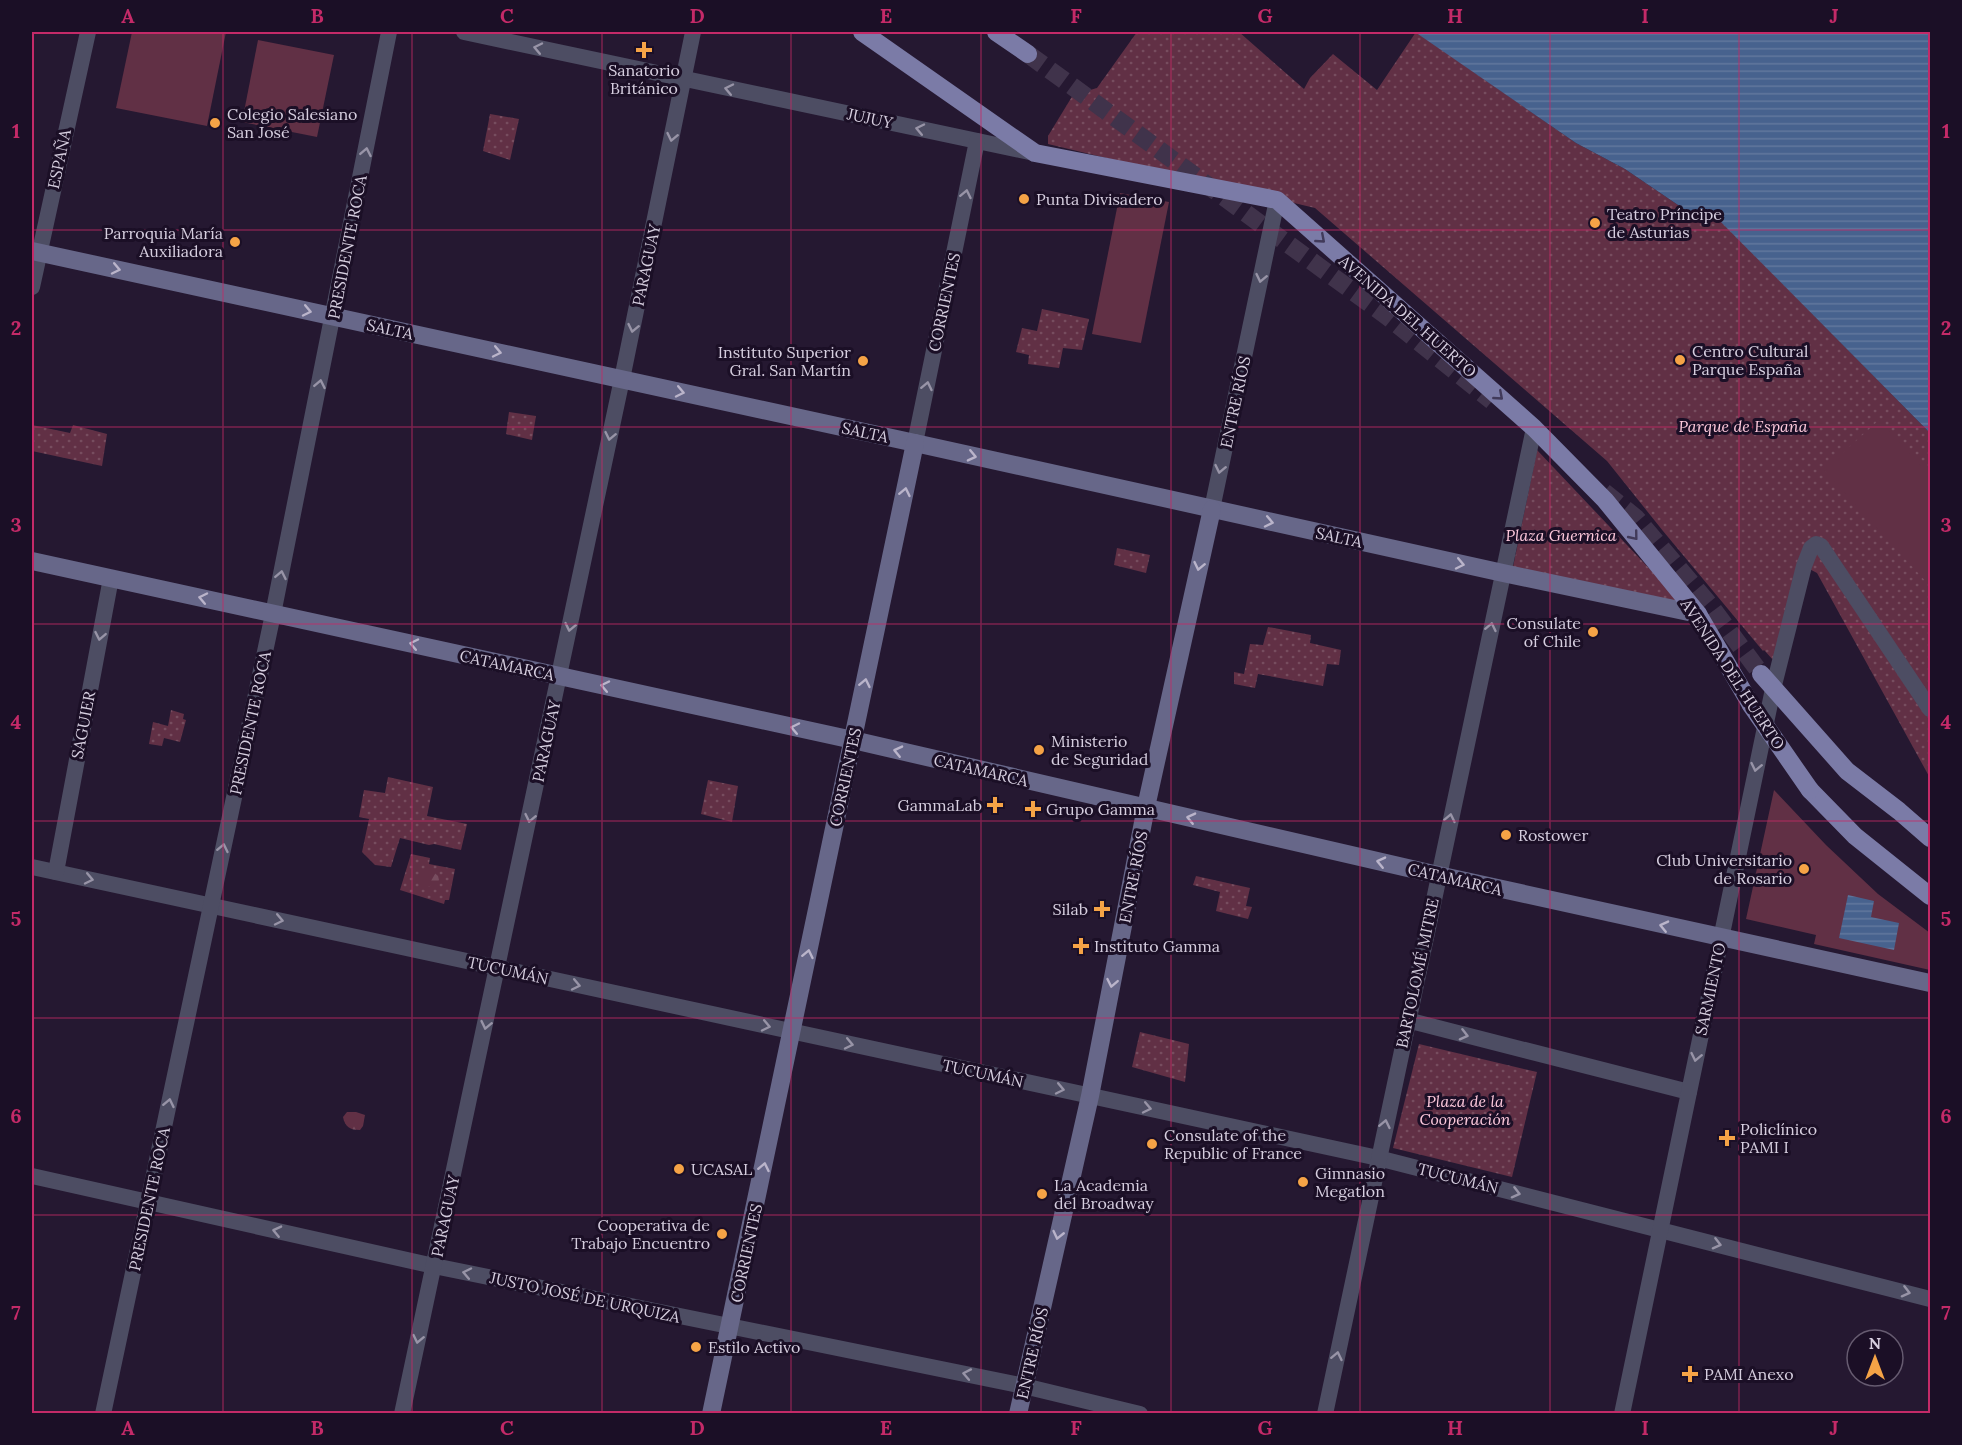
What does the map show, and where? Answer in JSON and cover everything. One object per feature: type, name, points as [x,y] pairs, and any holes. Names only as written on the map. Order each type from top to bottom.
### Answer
[{"type":"main road","points":[[862,32],[1035,153]]},
{"type":"main road","points":[[996,32],[1028,54]]},
{"type":"main road","name":"JUJUY","points":[[1035,153],[1277,200]]},
{"type":"main road","name":"AVENIDA DEL HUERTO","points":[[1277,200],[1534,428],[1605,500],[1698,614],[1751,705],[1810,790],[1855,836],[1930,896]]},
{"type":"main road","name":"SALTA","points":[[35,252],[1698,614]]},
{"type":"main road","name":"CORRIENTES","points":[[711,1413],[915,443]]},
{"type":"main road","name":"ENTRE RÍOS","points":[[1018,1413],[1090,1096],[1146,807],[1212,509]]},
{"type":"main road","name":"CATAMARCA","points":[[32,561],[853,740],[1721,939],[1930,983]]},
{"type":"main road","points":[[1761,674],[1847,771],[1930,838]]},
{"type":"street","name":"ESPAÑA","points":[[32,287],[35,252],[87,32]]},
{"type":"street","name":"PRESIDENTE ROCA","points":[[104,1413],[273,614],[389,32]]},
{"type":"street","name":"JUJUY","points":[[464,32],[1035,153]]},
{"type":"street","name":"PARAGUAY","points":[[402,1413],[560,676],[693,32]]},
{"type":"street","name":"CORRIENTES","points":[[915,443],[977,141]]},
{"type":"street","name":"ENTRE RÍOS","points":[[1212,509],[1277,200]]},
{"type":"street","name":"BARTOLOMÉ MITRE","points":[[1325,1413],[1534,428]]},
{"type":"street","name":"SARMIENTO","points":[[1622,1413],[1773,689],[1804,566],[1811,548],[1816,544],[1821,546],[1930,709]]},
{"type":"street","name":"SAGUIER","points":[[56,872],[111,578]]},
{"type":"street","name":"TUCUMÁN","points":[[32,867],[1378,1158],[1930,1299]]},
{"type":"street","points":[[1407,1020],[1689,1092]]},
{"type":"street","name":"JUSTO JOSÉ DE URQUIZA","points":[[32,1176],[434,1266],[1024,1386],[1140,1413]]},
{"type":"green space","points":[[132,32],[226,32],[207,126],[116,108]]},
{"type":"green space","name":"Parque de España","points":[[1137,32],[1239,32],[1304,89],[1310,78],[1333,54],[1377,90],[1416,32],[1576,143],[1625,169],[1706,224],[1714,214],[1930,433],[1930,778],[1817,573],[1798,563],[1774,661],[1763,651],[1607,461],[1315,208],[1048,144],[1048,136],[1073,95],[1097,88]]},
{"type":"green space","points":[[258,40],[334,55],[317,137],[242,122]]},
{"type":"green space","points":[[490,114],[519,119],[510,160],[483,151]]},
{"type":"green space","points":[[1120,193],[1169,202],[1141,343],[1092,334]]},
{"type":"green space","points":[[1042,309],[1089,319],[1082,350],[1063,348],[1059,368],[1028,364],[1029,355],[1016,352],[1022,328],[1037,331]]},
{"type":"green space","points":[[509,412],[536,416],[532,440],[506,434]]},
{"type":"green space","points":[[1879,420],[1930,476],[1930,586],[1824,470]]},
{"type":"green space","points":[[32,425],[70,433],[73,425],[107,434],[102,466],[32,451]]},
{"type":"green space","name":"Plaza Guernica","points":[[1537,450],[1681,602],[1513,567]]},
{"type":"green space","points":[[1117,548],[1150,555],[1146,573],[1114,565]]},
{"type":"green space","points":[[1268,627],[1311,635],[1310,643],[1341,650],[1339,665],[1327,664],[1323,686],[1258,674],[1255,688],[1234,684],[1234,672],[1244,674],[1250,644],[1263,645]]},
{"type":"green space","points":[[171,710],[184,714],[183,719],[186,720],[180,742],[164,738],[162,746],[149,744],[153,722],[168,726]]},
{"type":"green space","points":[[388,777],[433,787],[427,816],[467,824],[461,850],[400,838],[391,867],[375,865],[362,852],[369,819],[359,817],[364,790],[385,793]]},
{"type":"green space","points":[[708,780],[738,786],[732,822],[701,814]]},
{"type":"green space","name":"Club Universitario de Rosario","points":[[1774,790],[1826,845],[1878,894],[1930,933],[1930,970],[1814,944],[1816,935],[1746,919]]},
{"type":"green space","points":[[411,854],[430,858],[429,864],[455,869],[449,900],[445,900],[444,904],[400,890]]},
{"type":"green space","points":[[422,869],[430,869],[438,876],[439,880],[436,885],[424,887],[419,885]]},
{"type":"green space","points":[[1196,876],[1250,888],[1246,906],[1252,907],[1248,919],[1216,911],[1220,892],[1193,885]]},
{"type":"green space","points":[[1140,1032],[1189,1044],[1185,1082],[1132,1067]]},
{"type":"green space","name":"Plaza de la Cooperación","points":[[1419,1044],[1537,1072],[1512,1177],[1393,1148]]},
{"type":"green space","points":[[347,1112],[365,1115],[360,1130],[347,1126],[343,1117]]},
{"type":"water","points":[[1415,32],[1930,32],[1930,433],[1714,215],[1706,224],[1625,169],[1576,143]]},
{"type":"water","points":[[1848,895],[1874,901],[1871,917],[1899,923],[1894,950],[1839,938]]},
{"type":"tunnel","points":[[1028,54],[1388,317],[1492,401]]},
{"type":"tunnel","points":[[1604,492],[1636,518],[1709,604],[1761,674]]},
{"type":"place","name":"Sanatorio Británico","points":[[644,50]]},
{"type":"place","name":"Colegio Salesiano San José","points":[[215,123]]},
{"type":"place","name":"Punta Divisadero","points":[[1024,199]]},
{"type":"place","name":"Teatro Príncipe de Asturias","points":[[1595,223]]},
{"type":"place","name":"Parroquia María Auxiliadora","points":[[235,242]]},
{"type":"place","name":"Centro Cultural Parque España","points":[[1680,360]]},
{"type":"place","name":"Instituto Superior Gral. San Martín","points":[[863,361]]},
{"type":"place","name":"Consulate of Chile","points":[[1593,632]]},
{"type":"place","name":"Ministerio de Seguridad","points":[[1039,750]]},
{"type":"place","name":"GammaLab","points":[[995,805]]},
{"type":"place","name":"Grupo Gamma","points":[[1033,809]]},
{"type":"place","name":"Rostower","points":[[1506,835]]},
{"type":"place","name":"Club Universitario de Rosario","points":[[1804,869]]},
{"type":"place","name":"Silab","points":[[1102,909]]},
{"type":"place","name":"Instituto Gamma","points":[[1081,946]]},
{"type":"place","name":"Policlínico PAMI I","points":[[1727,1138]]},
{"type":"place","name":"Consulate of the Republic of France","points":[[1152,1144]]},
{"type":"place","name":"UCASAL","points":[[679,1169]]},
{"type":"place","name":"Gimnasio Megatlon","points":[[1303,1182]]},
{"type":"place","name":"La Academia del Broadway","points":[[1042,1194]]},
{"type":"place","name":"Cooperativa de Trabajo Encuentro","points":[[722,1234]]},
{"type":"place","name":"Estilo Activo","points":[[696,1347]]},
{"type":"place","name":"PAMI Anexo","points":[[1690,1374]]}]
